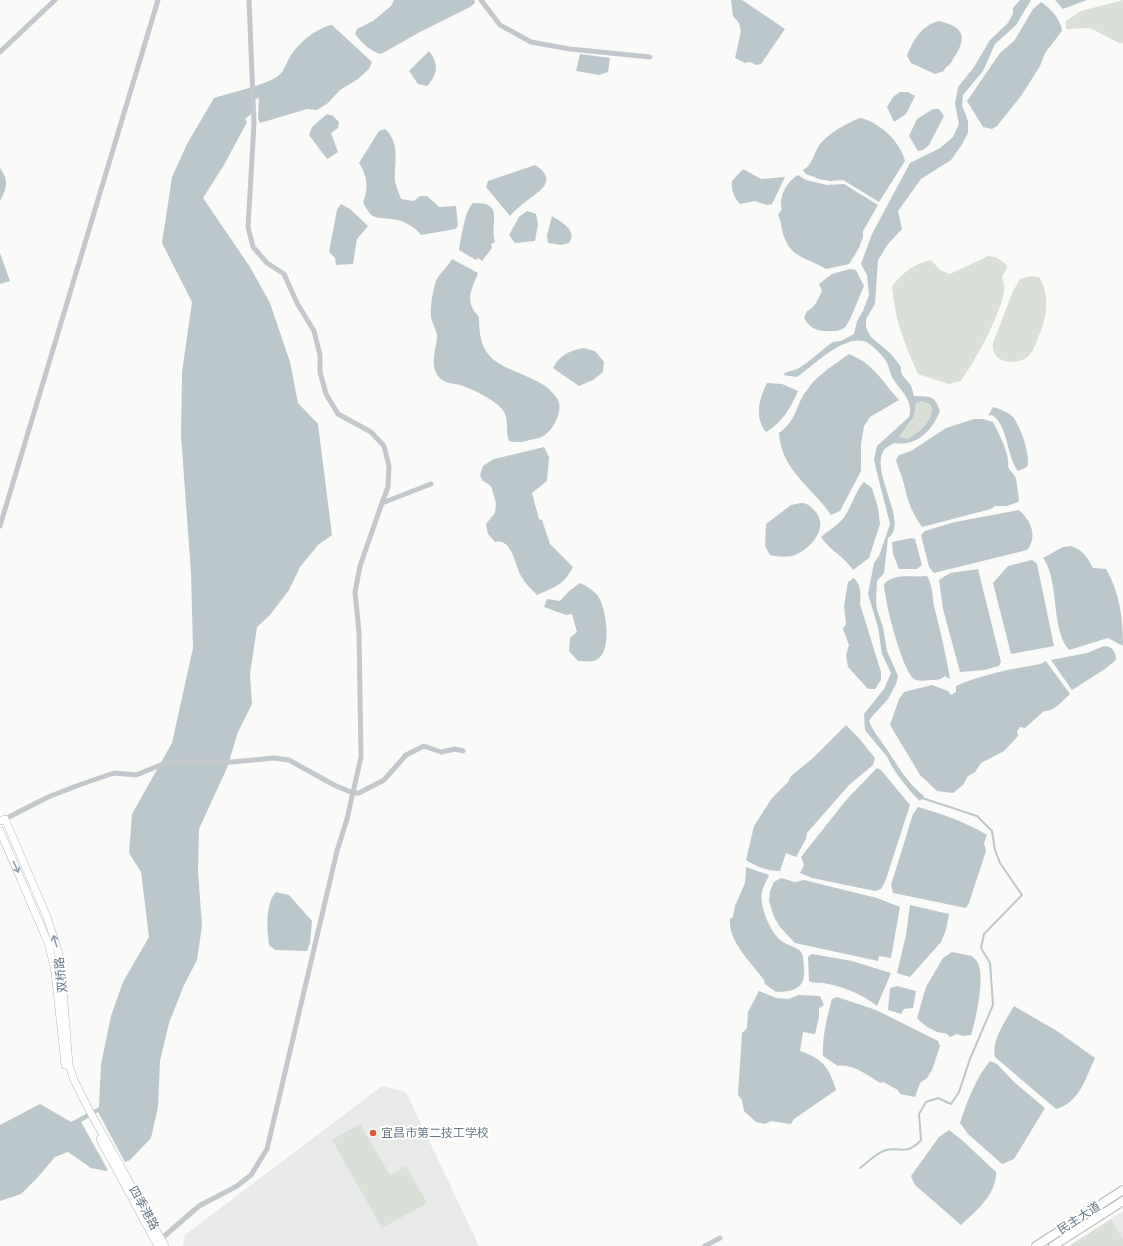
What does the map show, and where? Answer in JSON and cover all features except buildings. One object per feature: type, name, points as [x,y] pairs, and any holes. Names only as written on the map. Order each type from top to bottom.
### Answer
[{"type":"main road","name":"民主大道","points":[[1036,1246],[1123,1190]]},
{"type":"main road","name":"民主大道","points":[[1053,1246],[1123,1201]]},
{"type":"street","points":[[0,52],[55,0]]},
{"type":"street","points":[[0,526],[158,0]]},
{"type":"street","points":[[162,1244],[199,1206],[237,1186],[252,1175],[267,1149],[331,874],[347,819],[361,757],[360,655],[355,592],[360,566],[388,487],[389,466],[384,446],[370,432],[338,414],[326,394],[320,372],[320,355],[314,331],[297,303],[284,274],[267,263],[253,247],[248,227],[254,124],[249,0]]},
{"type":"street","points":[[481,0],[500,25],[531,42],[570,49],[650,57]]},
{"type":"street","points":[[382,503],[431,484]]},
{"type":"street","points":[[2,820],[48,797],[79,786],[114,774],[136,775],[168,762],[232,762],[274,758],[289,760],[334,785],[352,793],[359,793],[384,780],[406,755],[424,746],[441,752],[455,749],[463,751]]},
{"type":"street","name":"双桥路","points":[[2,820],[8,826],[39,898],[55,940],[61,966],[69,1065],[74,1080],[96,1127]]},
{"type":"street","points":[[8,826],[0,831],[49,945],[55,972],[66,1068],[76,1095],[96,1127]]},
{"type":"street","name":"四季港路","points":[[96,1127],[162,1244]]},
{"type":"street","points":[[705,1246],[720,1238]]},
{"type":"shaded area","points":[[394,0],[474,0],[475,3],[381,54],[366,46],[355,34],[357,29],[373,21],[391,6]]},
{"type":"shaded area","points":[[731,0],[742,0],[785,29],[761,64],[756,65],[750,62],[745,63],[735,58],[741,31],[739,23],[733,16]]},
{"type":"shaded area","points":[[1020,0],[1031,0],[1016,25],[995,44],[983,71],[963,95],[962,105],[968,121],[968,133],[961,146],[951,160],[921,179],[898,211],[902,229],[888,244],[878,260],[875,304],[866,319],[866,328],[871,337],[891,354],[901,367],[902,374],[911,386],[914,396],[933,399],[940,411],[933,425],[922,436],[916,440],[902,444],[894,443],[884,450],[881,459],[881,471],[895,521],[894,531],[888,538],[884,573],[877,581],[876,601],[877,610],[883,627],[887,651],[898,676],[896,684],[888,699],[869,720],[874,731],[902,773],[924,796],[920,801],[901,780],[888,758],[865,730],[864,714],[884,689],[891,673],[882,654],[878,627],[868,594],[874,563],[879,556],[890,524],[874,459],[877,446],[909,417],[910,406],[906,396],[893,379],[885,359],[864,341],[847,343],[838,347],[797,377],[783,375],[786,372],[795,370],[802,366],[833,342],[841,341],[854,334],[857,321],[863,311],[869,295],[867,275],[861,264],[872,234],[910,163],[940,148],[953,137],[959,124],[955,104],[958,87],[974,67],[990,40],[1007,24],[1013,14],[1013,8]],"holes":[[[922,401],[930,404],[932,409],[930,418],[924,427],[908,439],[899,437],[914,416],[916,403]]]},
{"type":"shaded area","points":[[1055,0],[1087,0],[1063,9]]},
{"type":"shaded area","points":[[1123,0],[1123,43],[1119,43],[1090,28],[1066,29],[1066,21],[1081,11]]},
{"type":"shaded area","points":[[1041,2],[1048,7],[1060,22],[1062,31],[1045,53],[1040,66],[1021,96],[997,126],[992,129],[983,127],[967,101],[1000,53],[1014,41],[1033,9]]},
{"type":"shaded area","points":[[939,21],[956,28],[962,37],[959,49],[950,64],[944,71],[935,74],[911,63],[907,56],[912,44],[919,34],[928,26]]},
{"type":"shaded area","points":[[332,25],[372,62],[369,69],[358,79],[340,90],[328,103],[317,110],[307,109],[260,123],[258,118],[259,98],[252,100],[251,114],[245,119],[247,122],[224,165],[203,198],[250,267],[270,303],[290,362],[298,403],[318,424],[332,535],[318,545],[300,567],[289,590],[270,615],[257,627],[250,674],[252,704],[238,732],[227,768],[199,829],[198,871],[202,926],[197,960],[184,985],[169,1023],[160,1061],[158,1107],[151,1138],[130,1160],[106,1171],[91,1168],[68,1152],[55,1157],[21,1194],[0,1201],[0,1125],[40,1104],[71,1122],[99,1107],[101,1064],[111,1016],[123,982],[149,937],[141,872],[129,853],[132,814],[172,743],[193,648],[191,573],[181,435],[182,372],[192,302],[162,243],[172,177],[187,144],[214,98],[257,86],[278,76],[299,45],[314,32]]},
{"type":"shaded area","points":[[429,51],[436,65],[436,69],[431,82],[427,86],[418,84],[409,71]]},
{"type":"shaded area","points":[[580,54],[610,58],[608,72],[599,75],[576,71]]},
{"type":"shaded area","points":[[900,92],[908,92],[915,96],[906,114],[894,122],[887,107],[893,97]]},
{"type":"shaded area","points":[[933,109],[939,109],[944,116],[929,145],[923,150],[918,151],[909,136],[917,119]]},
{"type":"shaded area","points":[[327,114],[333,116],[339,122],[338,128],[331,133],[338,152],[327,159],[309,135],[312,127]]},
{"type":"shaded area","points":[[860,118],[874,123],[888,134],[899,147],[905,161],[879,202],[843,180],[830,181],[819,179],[806,174],[803,170],[809,165],[818,147],[828,136]]},
{"type":"shaded area","points":[[385,129],[390,135],[395,147],[395,181],[401,199],[414,201],[420,196],[427,196],[439,207],[456,206],[458,226],[455,229],[421,235],[404,222],[371,215],[363,202],[366,192],[366,182],[364,172],[359,163],[379,131]]},
{"type":"shaded area","points":[[535,165],[546,176],[544,186],[510,216],[486,187],[488,181]]},
{"type":"shaded area","points":[[0,168],[5,176],[6,184],[0,201]]},
{"type":"shaded area","points":[[743,169],[761,179],[785,177],[772,204],[767,205],[755,201],[740,204],[738,202],[733,193],[732,181]]},
{"type":"shaded area","points":[[798,175],[806,180],[827,185],[844,184],[878,205],[863,231],[863,237],[859,248],[849,264],[826,269],[797,254],[788,245],[778,215],[782,209],[781,199],[784,190],[790,181]]},
{"type":"shaded area","points":[[473,203],[490,206],[494,215],[495,242],[491,244],[492,248],[482,261],[478,258],[476,260],[459,250],[466,218]]},
{"type":"shaded area","points":[[341,204],[350,209],[368,226],[357,239],[353,264],[336,265],[335,258],[329,252],[337,210]]},
{"type":"shaded area","points":[[527,211],[536,214],[538,224],[535,241],[515,243],[509,235],[519,217]]},
{"type":"shaded area","points":[[552,216],[570,230],[571,238],[569,243],[561,245],[548,243],[547,235]]},
{"type":"shaded area","points":[[0,253],[10,281],[0,284]]},
{"type":"shaded area","points":[[988,256],[996,257],[1006,264],[1007,268],[1002,277],[1004,292],[992,326],[973,361],[961,381],[949,384],[918,374],[908,352],[898,321],[893,299],[892,286],[909,269],[931,260],[940,270],[950,274]]},
{"type":"shaded area","points":[[452,259],[478,273],[471,291],[470,301],[474,311],[479,317],[481,337],[484,347],[489,355],[502,365],[544,385],[558,400],[558,417],[552,428],[544,436],[524,441],[509,441],[506,417],[498,405],[473,390],[443,381],[435,371],[434,361],[437,335],[431,317],[432,299],[436,281]]},
{"type":"shaded area","points":[[850,269],[856,270],[864,286],[852,315],[846,325],[844,328],[835,331],[822,331],[813,328],[804,318],[807,311],[810,310],[816,303],[822,291],[819,284],[832,274]]},
{"type":"shaded area","points":[[1031,276],[1039,277],[1045,293],[1046,310],[1043,326],[1028,357],[1015,362],[1004,361],[995,354],[993,343],[1013,291],[1020,279]]},
{"type":"shaded area","points":[[583,348],[595,351],[604,362],[603,372],[593,380],[579,386],[553,368],[565,354]]},
{"type":"shaded area","points":[[849,354],[858,358],[871,368],[899,400],[870,417],[864,426],[861,444],[861,471],[840,511],[831,515],[791,468],[781,446],[779,433],[790,422],[803,396],[811,385],[826,370]]},
{"type":"shaded area","points":[[767,383],[782,384],[798,391],[785,414],[777,424],[766,432],[760,421],[759,408]]},
{"type":"shaded area","points":[[922,401],[930,404],[932,409],[927,423],[916,434],[908,439],[899,437],[914,416],[916,403]]},
{"type":"shaded area","points":[[993,407],[1009,414],[1016,422],[1022,434],[1028,456],[1027,467],[1018,471],[1014,465],[1001,426],[997,419],[992,415],[988,416]]},
{"type":"shaded area","points":[[974,419],[983,419],[993,422],[1006,450],[1008,467],[1016,478],[1019,500],[1018,502],[1007,506],[995,506],[991,509],[922,527],[910,506],[896,460],[899,455],[911,451],[946,428]]},
{"type":"shaded area","points":[[544,447],[549,457],[547,481],[532,493],[539,519],[542,520],[550,544],[573,567],[562,582],[537,595],[526,584],[521,576],[509,548],[501,542],[495,542],[488,534],[486,524],[495,513],[496,503],[491,486],[482,480],[480,475],[483,466],[494,459]]},
{"type":"shaded area","points":[[864,482],[872,488],[878,508],[880,524],[869,558],[853,570],[821,537],[843,519]]},
{"type":"shaded area","points":[[805,503],[819,516],[819,530],[816,537],[805,549],[792,556],[781,557],[770,555],[765,546],[766,524],[791,505]]},
{"type":"shaded area","points":[[1019,510],[1027,519],[1032,529],[1032,539],[1027,550],[934,573],[929,567],[921,535],[925,531],[955,522]]},
{"type":"shaded area","points":[[912,538],[915,539],[922,565],[917,569],[899,569],[893,554],[892,542]]},
{"type":"shaded area","points":[[1071,546],[1084,554],[1093,568],[1106,569],[1111,578],[1120,606],[1123,646],[1108,638],[1069,650],[1063,641],[1059,630],[1052,579],[1043,558],[1063,547]]},
{"type":"shaded area","points":[[1032,560],[1037,564],[1054,646],[1011,654],[993,583],[1008,566]]},
{"type":"shaded area","points":[[978,569],[1001,662],[999,666],[984,670],[960,672],[943,609],[939,580],[950,573]]},
{"type":"shaded area","points":[[904,576],[927,576],[931,587],[950,679],[945,676],[938,680],[920,681],[911,676],[902,658],[887,605],[884,584],[888,580]]},
{"type":"shaded area","points":[[854,578],[859,587],[860,604],[881,672],[881,680],[875,689],[868,689],[848,667],[846,655],[849,645],[843,629],[846,624],[844,606],[848,582]]},
{"type":"shaded area","points":[[580,583],[590,588],[598,596],[605,618],[607,637],[603,653],[597,660],[592,661],[578,661],[569,651],[570,638],[577,632],[572,614],[566,615],[544,607],[547,599],[560,601],[569,591]]},
{"type":"shaded area","points":[[1104,646],[1113,650],[1116,660],[1105,669],[1072,690],[1051,660],[1087,653]]},
{"type":"shaded area","points":[[1046,661],[1070,694],[1055,708],[1044,711],[1025,728],[1020,727],[1017,731],[1018,736],[1004,751],[981,763],[975,772],[968,776],[963,785],[953,793],[937,791],[920,775],[890,725],[899,699],[904,692],[932,685],[948,691],[951,695],[956,692],[956,686],[977,678],[998,672],[1040,664]]},
{"type":"shaded area","points":[[846,725],[875,758],[873,765],[849,785],[807,833],[806,839],[796,857],[786,853],[780,871],[762,868],[746,860],[754,826],[772,798],[788,782],[791,776],[813,758]]},
{"type":"shaded area","points":[[877,768],[881,770],[910,805],[885,882],[881,889],[875,891],[812,878],[800,873],[804,865],[801,857],[847,799]]},
{"type":"shaded area","points":[[918,807],[954,819],[987,835],[984,843],[986,851],[966,908],[893,893],[891,885],[913,814]]},
{"type":"shaded area","points":[[746,867],[769,875],[763,890],[762,898],[766,918],[776,936],[780,940],[799,950],[802,954],[804,967],[803,980],[794,990],[776,992],[765,984],[764,980],[742,952],[733,936],[730,928],[730,919],[733,917],[735,906],[745,883]]},
{"type":"shaded area","points":[[781,878],[795,882],[804,880],[877,898],[900,907],[891,958],[879,956],[878,961],[795,943],[780,927],[774,917],[769,901],[770,891],[774,882]]},
{"type":"shaded area","points":[[276,892],[289,895],[312,921],[310,943],[307,951],[275,950],[269,945],[267,925],[268,910],[272,897]]},
{"type":"shaded area","points":[[910,905],[949,914],[946,930],[941,942],[910,977],[897,973],[906,935]]},
{"type":"shaded area","points":[[952,952],[972,956],[978,963],[980,970],[981,979],[979,999],[971,1035],[963,1036],[957,1034],[950,1037],[946,1033],[931,1029],[917,1018],[926,987],[943,958]]},
{"type":"shaded area","points":[[812,954],[852,961],[891,973],[877,1006],[866,998],[847,989],[826,983],[809,981],[808,957]]},
{"type":"shaded area","points":[[897,986],[916,991],[913,1008],[904,1009],[901,1014],[888,1010],[890,988]]},
{"type":"shaded area","points":[[759,991],[776,998],[788,999],[799,995],[820,996],[824,1005],[819,1008],[819,1017],[815,1034],[803,1032],[800,1051],[814,1057],[824,1065],[831,1075],[836,1090],[794,1119],[791,1124],[771,1121],[765,1124],[756,1122],[744,1111],[742,1100],[738,1095],[742,1033],[747,1028],[748,1012]]},
{"type":"shaded area","points":[[837,997],[876,1010],[938,1041],[940,1046],[932,1070],[927,1078],[920,1083],[915,1097],[900,1094],[898,1090],[883,1082],[880,1083],[854,1068],[848,1066],[838,1066],[823,1056],[824,1034],[828,1013],[832,999]]},
{"type":"shaded area","points":[[1014,1006],[1057,1031],[1095,1058],[1081,1089],[1071,1101],[1064,1106],[1056,1109],[995,1057],[994,1051],[997,1038],[1003,1024]]},
{"type":"shaded area","points":[[990,1061],[997,1064],[1014,1082],[1045,1108],[1014,1159],[1002,1164],[968,1134],[960,1123],[972,1090]]},
{"type":"shaded area","name":"宜昌市第二技工学校","points":[[382,1086],[406,1092],[479,1246],[183,1246],[185,1235]]},
{"type":"shaded area","points":[[360,1124],[390,1175],[406,1166],[427,1203],[382,1228],[332,1140]]},
{"type":"shaded area","points":[[949,1130],[962,1140],[996,1172],[993,1188],[989,1195],[979,1208],[961,1225],[915,1185],[911,1176],[939,1137]]},
{"type":"shaded area","points":[[1123,1211],[1123,1239],[1111,1219]]},
{"type":"shaded area","points":[[1111,1219],[1123,1239],[1123,1246],[1069,1246]]},
{"type":"pier","points":[[98,1112],[126,1164],[109,1172],[81,1122]]},
{"type":"waterway","points":[[860,1168],[882,1151],[891,1149],[907,1150],[916,1145],[921,1140],[919,1114],[926,1102],[938,1098],[951,1104],[959,1092],[970,1059],[993,1005],[990,963],[981,948],[984,934],[1022,895],[1000,863],[995,850],[992,831],[977,816],[922,798]]},
{"type":"place","name":"宜昌市第二技工学校","points":[[373,1133]]}]
